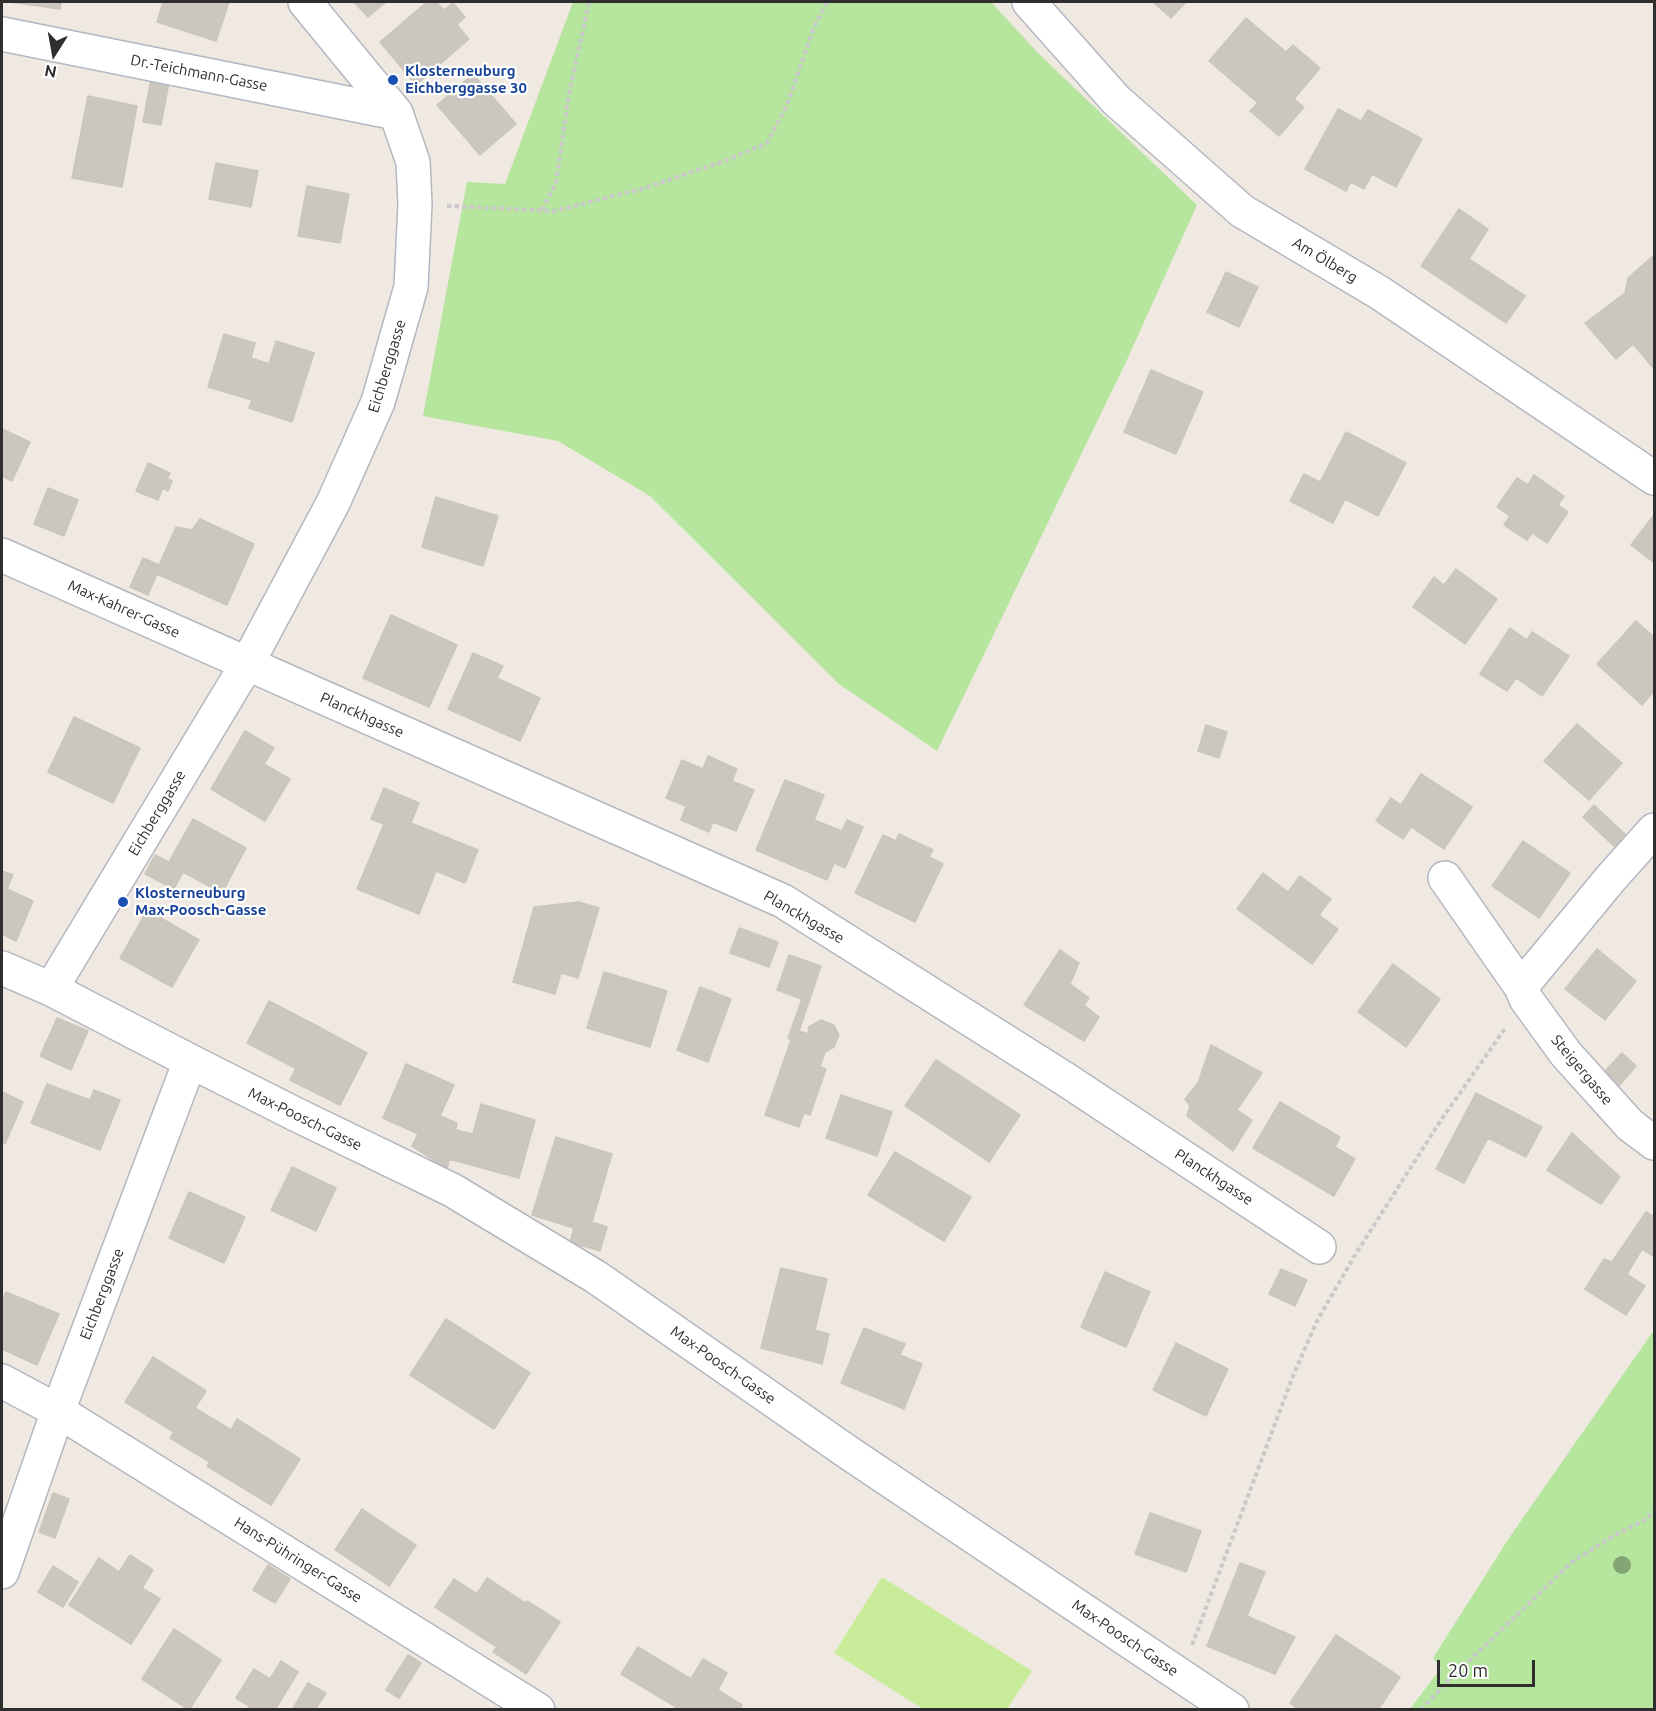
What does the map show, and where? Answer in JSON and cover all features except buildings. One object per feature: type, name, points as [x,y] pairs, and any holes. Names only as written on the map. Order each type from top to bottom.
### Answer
[{"type":"street","name":"Eichberggasse","points":[[51,989],[247,664],[333,503],[378,402],[411,287],[415,204],[413,162],[396,113],[305,2]]},
{"type":"street","name":"Am Ölberg","points":[[1029,2],[1116,100],[1242,211],[1380,294],[1654,478]]},
{"type":"street","name":"Dr.-Teichmann-Gasse","points":[[2,34],[396,113]]},
{"type":"street","name":"Max-Kahrer-Gasse","points":[[2,555],[247,664]]},
{"type":"street","name":"Planckhgasse","points":[[247,664],[783,901],[1076,1086],[1319,1247]]},
{"type":"street","points":[[1523,993],[1611,879],[1654,830]]},
{"type":"street","name":"Steigergasse","points":[[1444,878],[1566,1054],[1630,1125],[1654,1143]]},
{"type":"street","points":[[2,968],[51,989],[190,1061]]},
{"type":"street","name":"Eichberggasse","points":[[2,1572],[58,1411],[190,1061]]},
{"type":"street","name":"Max-Poosch-Gasse","points":[[190,1061],[452,1191],[596,1277],[849,1453],[1232,1710]]},
{"type":"street","name":"Hans-Pühringer-Gasse","points":[[2,1381],[58,1411],[538,1710]]},
{"type":"path","points":[[541,210],[556,183],[569,94],[589,2]]},
{"type":"path","points":[[415,204],[554,210],[645,188],[727,160],[767,142],[787,105],[814,27],[826,2]]},
{"type":"path","points":[[1181,1675],[1268,1441],[1317,1321],[1355,1255],[1523,993]]},
{"type":"path","points":[[1421,1710],[1572,1562],[1613,1536],[1645,1520],[1654,1511]]},
{"type":"green space","points":[[573,2],[991,2],[1039,54],[1197,205],[1126,362],[937,751],[839,684],[650,496],[558,441],[423,416],[467,182],[505,184]]},
{"type":"green space","points":[[1654,1330],[1654,1709],[1410,1709],[1441,1668],[1433,1658],[1509,1538]]},
{"type":"green space","points":[[882,1577],[1032,1671],[1007,1709],[923,1709],[834,1653]]},
{"type":"place","name":"Klosterneuburg Eichberggasse 30","points":[[393,80]]},
{"type":"place","name":"Klosterneuburg Max-Poosch-Gasse","points":[[123,902]]}]
